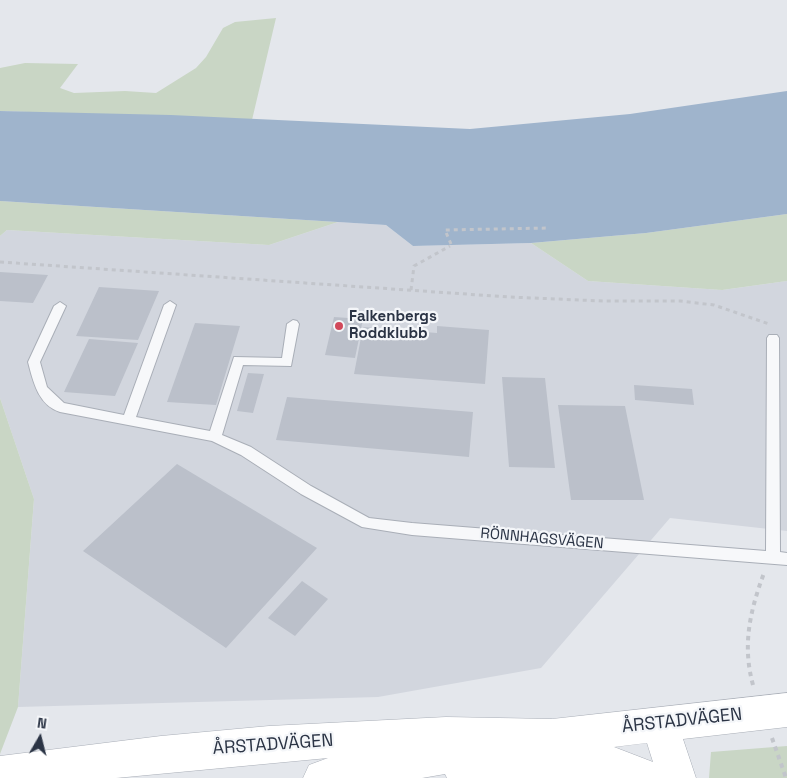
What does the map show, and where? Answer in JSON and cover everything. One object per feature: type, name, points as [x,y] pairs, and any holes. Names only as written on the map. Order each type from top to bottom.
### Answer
[{"type":"main road","name":"ÅRSTADVÄGEN","points":[[336,776],[548,735],[775,711]]},
{"type":"main road","points":[[659,724],[677,778]]},
{"type":"main road","name":"ÅRSTADVÄGEN","points":[[0,774],[77,763],[260,745],[432,735],[548,735]]},
{"type":"main road","points":[[336,776],[462,768],[560,756],[600,761],[637,773],[643,778]]},
{"type":"lane","points":[[128,420],[170,305]]},
{"type":"lane","name":"RÖNNHAGSVÄGEN","points":[[60,306],[34,362],[41,389],[60,407],[215,437],[246,451],[306,490],[367,523],[422,530],[780,558]]},
{"type":"lane","points":[[215,437],[238,360],[287,363],[293,324]]},
{"type":"lane","points":[[773,331],[780,558]]},
{"type":"path","points":[[411,290],[414,266],[450,245],[445,230],[549,228]]},
{"type":"path","points":[[0,262],[411,290],[604,301],[680,301],[714,305],[773,331]]},
{"type":"path","points":[[780,558],[767,565],[749,612],[746,638],[747,668],[775,711],[786,778]]},
{"type":"shaded area","points":[[338,222],[386,225],[413,246],[531,243],[588,281],[722,290],[787,281],[787,531],[670,518],[541,668],[378,697],[18,707],[34,499],[0,398],[0,236],[7,230],[269,245]]},
{"type":"green space","points":[[276,18],[252,120],[0,111],[0,68],[25,63],[78,64],[60,88],[74,93],[125,91],[156,93],[196,68],[206,57],[223,28],[235,22]]},
{"type":"green space","points":[[0,201],[338,222],[269,245],[7,230],[0,236]]},
{"type":"green space","points":[[787,214],[787,281],[722,290],[588,281],[531,243],[646,233]]},
{"type":"green space","points":[[0,398],[34,499],[18,707],[0,754]]},
{"type":"green space","points":[[787,746],[787,778],[709,778],[711,752]]},
{"type":"water","points":[[787,91],[787,214],[646,233],[531,243],[413,246],[386,225],[0,201],[0,111],[171,115],[470,129],[630,114]]},
{"type":"building","points":[[0,272],[48,275],[33,303],[0,301]]},
{"type":"building","points":[[99,287],[159,291],[138,340],[76,336]]},
{"type":"building","points":[[334,317],[363,319],[355,358],[325,355]]},
{"type":"building","points":[[195,323],[240,326],[216,405],[167,402]]},
{"type":"building","points":[[437,326],[489,330],[485,384],[354,374],[363,327],[437,333]]},
{"type":"building","points":[[89,339],[138,343],[115,396],[64,392]]},
{"type":"building","points":[[248,373],[264,374],[253,413],[237,411]]},
{"type":"building","points":[[502,377],[545,378],[555,468],[509,467]]},
{"type":"building","points":[[634,385],[692,389],[694,405],[635,400]]},
{"type":"building","points":[[287,397],[473,412],[469,457],[276,440]]},
{"type":"building","points":[[558,405],[625,406],[644,500],[571,500]]},
{"type":"building","points":[[177,464],[317,548],[226,648],[83,551]]},
{"type":"building","points":[[302,581],[328,599],[295,636],[268,618]]},
{"type":"place","name":"Falkenbergs Roddklubb","points":[[339,326]]}]
